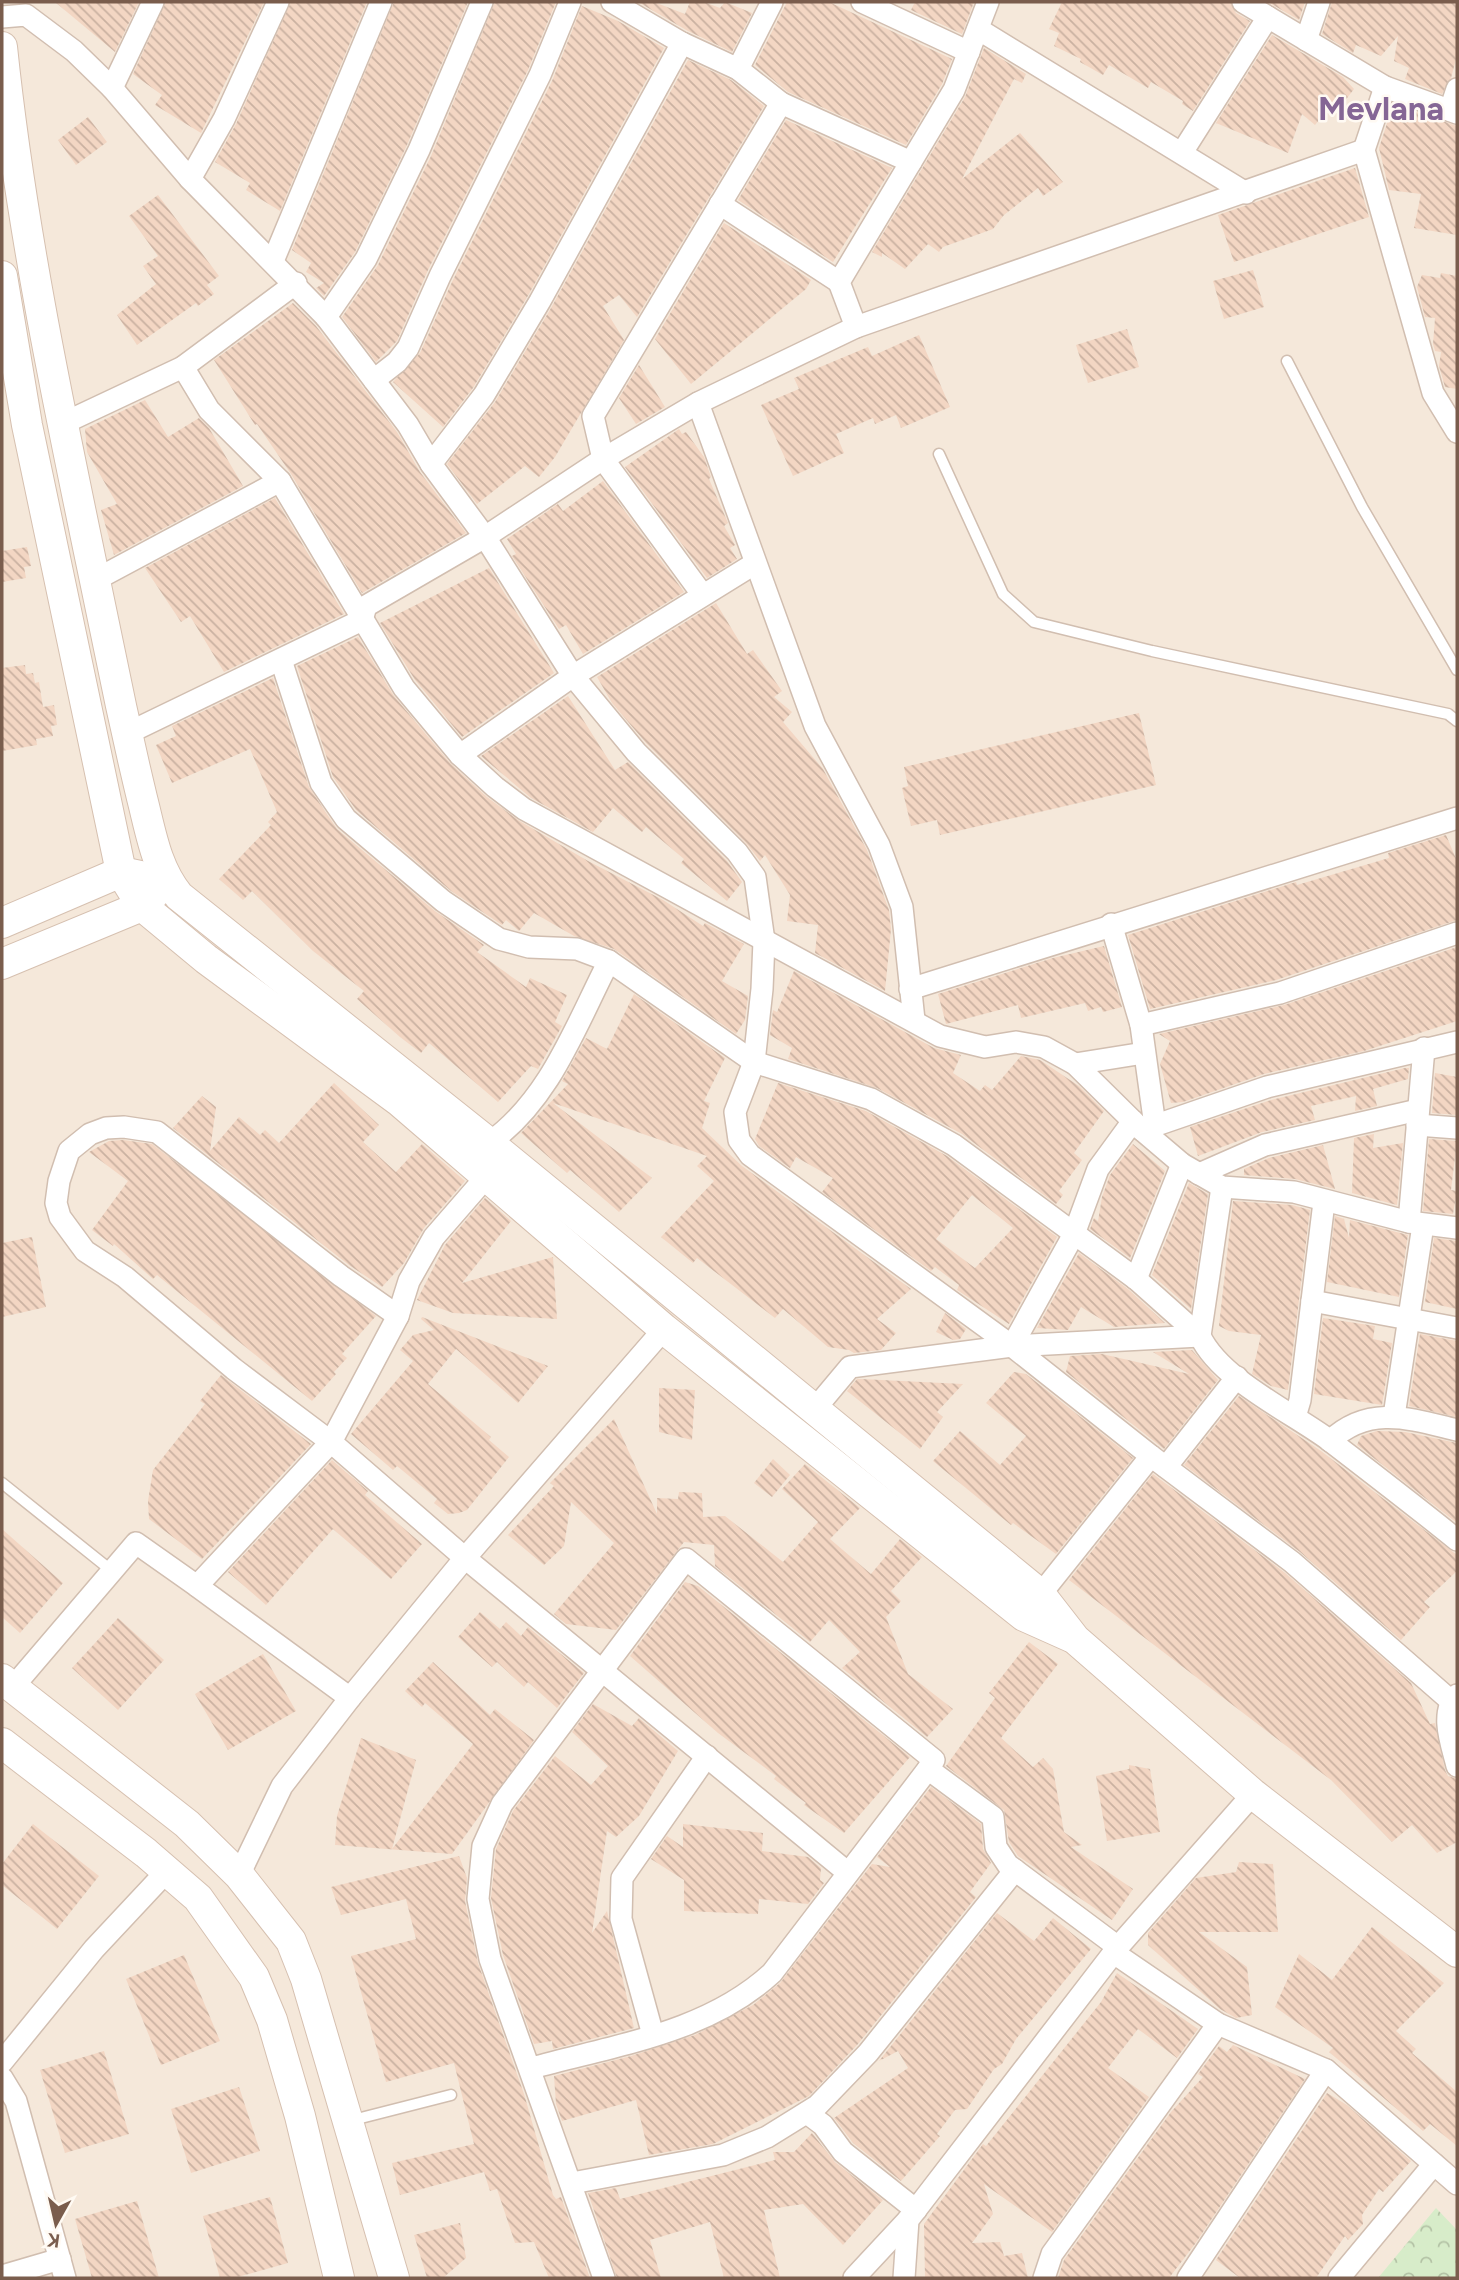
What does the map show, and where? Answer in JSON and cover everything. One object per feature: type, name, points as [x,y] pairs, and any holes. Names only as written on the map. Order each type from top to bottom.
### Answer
[{"type":"street","points":[[112,88],[153,2]]},
{"type":"street","points":[[190,179],[224,119],[278,2]]},
{"type":"street","points":[[273,261],[380,2]]},
{"type":"street","points":[[326,317],[366,259],[419,150],[482,2]]},
{"type":"street","points":[[374,380],[397,362],[408,348],[440,276],[540,75],[570,2]]},
{"type":"street","points":[[612,2],[682,43],[738,69],[781,103],[911,162]]},
{"type":"street","points":[[738,69],[772,2]]},
{"type":"street","points":[[862,2],[969,51]]},
{"type":"street","points":[[839,282],[954,90],[988,2]]},
{"type":"street","points":[[1243,2],[1385,87],[1453,112],[1457,89]]},
{"type":"street","points":[[1306,40],[1320,2]]},
{"type":"street","points":[[2,17],[30,8],[112,88],[190,179],[326,317],[408,425],[431,464],[485,537],[573,676],[636,752],[737,852],[755,877],[764,941],[754,1062],[735,1112],[739,1140],[750,1155],[1012,1346],[1292,1562],[1454,1698],[1447,1728],[1457,1766]]},
{"type":"street","points":[[1183,151],[1268,17]]},
{"type":"street","points":[[978,29],[1183,151],[1246,193]]},
{"type":"street","points":[[431,464],[484,395],[682,43]]},
{"type":"street","points":[[2,47],[12,144],[95,580],[126,734],[158,862],[167,882],[179,896],[489,1143],[814,1410],[1032,1605]]},
{"type":"street","points":[[1385,87],[1364,150],[1433,393],[1457,432]]},
{"type":"street","points":[[702,594],[603,459],[593,416],[781,103]]},
{"type":"street","points":[[126,734],[362,620],[366,606],[485,537],[603,459],[698,403],[856,327],[1364,150]]},
{"type":"street","points":[[720,204],[839,282],[856,327]]},
{"type":"street","points":[[64,423],[183,367],[296,284]]},
{"type":"street","points":[[3,288],[27,425],[121,872],[142,906],[206,959],[399,1101],[664,1329],[1032,1605],[1075,1639],[1253,1794],[1457,1952]]},
{"type":"street","points":[[183,367],[208,410],[279,481],[404,688],[460,755],[524,809],[940,1036],[985,1047],[1016,1042],[1044,1047],[1074,1064],[1191,1169],[1222,1187],[1294,1192],[1416,1224],[1457,1228]]},
{"type":"street","points":[[698,403],[754,564],[815,726],[879,845],[902,907],[914,1020]]},
{"type":"street","points":[[95,580],[279,481]]},
{"type":"street","points":[[460,755],[573,676],[754,564]]},
{"type":"street","points":[[281,660],[321,783],[346,819],[443,901],[499,940],[529,947],[577,949],[609,961],[754,1062],[871,1099],[954,1145],[1136,1279],[1200,1336],[1206,1349],[1237,1377],[1330,1441],[1457,1540]]},
{"type":"street","points":[[910,989],[1457,818]]},
{"type":"street","points":[[2,923],[121,872],[167,882]]},
{"type":"street","points":[[2,964],[142,906],[167,882]]},
{"type":"street","points":[[1111,924],[1140,1024],[1144,1053],[1143,1126]]},
{"type":"street","points":[[1140,1024],[1280,993],[1457,933]]},
{"type":"street","points":[[489,1143],[507,1131],[538,1097],[609,961]]},
{"type":"street","points":[[1012,1346],[1074,1234],[1098,1169],[1143,1126],[1267,1087],[1457,1042]]},
{"type":"street","points":[[1394,1416],[1410,1321],[1416,1224],[1418,1117],[1424,1048]]},
{"type":"street","points":[[1074,1064],[1144,1053]]},
{"type":"street","points":[[1136,1279],[1191,1169],[1265,1145],[1418,1117],[1457,1128]]},
{"type":"street","points":[[398,1316],[341,1276],[157,1132],[124,1127],[106,1128],[90,1134],[69,1151],[59,1181],[56,1203],[60,1217],[85,1251],[125,1276],[234,1369],[331,1441],[465,1558],[847,1872]]},
{"type":"street","points":[[197,1586],[331,1441],[398,1316],[409,1281],[434,1237],[487,1176]]},
{"type":"street","points":[[1200,1336],[1222,1187]]},
{"type":"street","points":[[1295,1417],[1300,1400],[1324,1202]]},
{"type":"street","points":[[1312,1301],[1457,1328]]},
{"type":"street","points":[[239,1875],[282,1786],[350,1698],[465,1558],[664,1329]]},
{"type":"street","points":[[814,1410],[850,1367],[1012,1346],[1200,1336]]},
{"type":"street","points":[[1032,1605],[1158,1461],[1237,1377]]},
{"type":"street","points":[[1330,1441],[1346,1425],[1394,1416],[1457,1430]]},
{"type":"street","points":[[350,1698],[136,1543],[7,1683],[187,1824],[239,1875],[291,1941],[306,1979],[394,2278]]},
{"type":"street","points":[[532,2068],[689,2026],[747,1996],[772,1973],[934,1760],[686,1559],[502,1804],[483,1846],[478,1899],[490,1959],[532,2068],[604,2278]]},
{"type":"street","points":[[2,1743],[198,1898],[254,1977],[272,2020],[299,2116],[338,2278]]},
{"type":"street","points":[[653,2035],[621,1919],[622,1878],[707,1756]]},
{"type":"street","points":[[928,1769],[993,1816],[996,1847],[1015,1870],[1116,1950],[1218,2024],[1326,2070],[1457,2184]]},
{"type":"street","points":[[854,2278],[912,2215],[1116,1950],[1253,1794]]},
{"type":"street","points":[[572,2183],[723,2155],[768,2137],[807,2113],[868,2053],[1015,1870]]},
{"type":"street","points":[[2,2063],[94,1949],[167,1871]]},
{"type":"street","points":[[1044,2278],[1052,2254],[1218,2024]]},
{"type":"street","points":[[1192,2277],[1326,2070]]},
{"type":"street","points":[[2,2078],[16,2101],[63,2269],[2,2276]]},
{"type":"street","points":[[807,2113],[823,2125],[843,2152],[912,2215]]},
{"type":"street","points":[[1339,2278],[1434,2164]]},
{"type":"street","points":[[904,2278],[912,2215]]},
{"type":"lane","points":[[1287,361],[1362,507],[1457,670]]},
{"type":"lane","points":[[939,454],[1003,594],[1034,622],[1152,651],[1436,711],[1448,714],[1457,721]]},
{"type":"lane","points":[[2,1483],[112,1571]]},
{"type":"lane","points":[[348,2121],[452,2095]]},
{"type":"shaded area","points":[[2,2],[1457,2],[1457,2278],[2,2278]]},
{"type":"green space","points":[[1436,2208],[1457,2230],[1457,2278],[1378,2278]]},
{"type":"building","points":[[55,2],[139,2],[115,52]]},
{"type":"building","points":[[166,2],[264,2],[201,133],[155,105],[162,95],[133,74]]},
{"type":"building","points":[[291,2],[367,2],[280,211],[246,190],[250,183],[215,162],[236,124]]},
{"type":"building","points":[[394,2],[468,2],[407,145],[355,252],[324,296],[316,288],[324,283],[306,272],[311,263],[292,250]]},
{"type":"building","points":[[495,2],[556,2],[528,70],[428,270],[397,341],[376,362],[342,317],[378,265],[431,156]]},
{"type":"building","points":[[638,2],[654,2],[685,14],[690,2],[704,2],[720,8],[725,2],[752,13],[732,52],[688,31]]},
{"type":"building","points":[[787,2],[829,2],[952,59],[942,84],[906,145],[788,92],[755,65]]},
{"type":"building","points":[[915,2],[974,2],[962,34],[911,10]]},
{"type":"building","points":[[1062,2],[1230,2],[1236,13],[1250,21],[1193,111],[1182,104],[1183,101],[1151,82],[1148,88],[1109,65],[1103,75],[1080,62],[1081,59],[1054,46],[1059,33],[1049,29]]},
{"type":"building","points":[[1268,2],[1305,2],[1299,20]]},
{"type":"building","points":[[1332,2],[1457,2],[1457,55],[1451,78],[1442,94],[1405,79],[1409,68],[1394,61],[1398,36],[1381,56],[1356,45],[1353,53],[1322,34]]},
{"type":"building","points":[[582,6],[618,21],[664,48],[529,294],[473,388],[443,427],[393,382],[420,353],[452,282],[552,81]]},
{"type":"building","points":[[1272,35],[1343,77],[1354,89],[1341,106],[1335,101],[1315,125],[1302,114],[1288,153],[1216,123]]},
{"type":"building","points":[[984,48],[1026,74],[1022,83],[1014,79],[962,179],[1020,133],[1063,182],[1043,196],[1038,188],[1004,215],[993,229],[943,247],[939,252],[928,244],[905,269],[882,253],[882,257],[872,252],[965,97]]},
{"type":"building","points":[[688,60],[731,80],[764,106],[637,317],[619,295],[603,306],[624,340],[555,457],[539,477],[525,466],[477,504],[447,464],[495,402],[551,308]]},
{"type":"building","points":[[1405,108],[1457,126],[1457,235],[1414,228],[1421,194],[1389,190],[1379,148],[1391,111],[1404,113]]},
{"type":"building","points":[[88,117],[107,142],[76,165],[58,140]]},
{"type":"building","points":[[786,120],[892,168],[833,262],[738,200]]},
{"type":"building","points":[[1355,168],[1369,217],[1234,262],[1218,215]]},
{"type":"building","points":[[158,195],[219,276],[207,285],[214,294],[198,306],[196,303],[137,345],[117,315],[156,284],[143,266],[158,256],[129,216]]},
{"type":"building","points":[[724,223],[811,280],[806,289],[691,384],[655,339]]},
{"type":"building","points":[[1253,270],[1264,307],[1224,319],[1213,281]]},
{"type":"building","points":[[1441,273],[1457,276],[1457,389],[1445,387],[1439,366],[1441,352],[1435,351],[1433,344],[1435,318],[1425,317],[1417,287],[1422,275],[1440,278]]},
{"type":"building","points":[[293,303],[316,326],[397,432],[420,472],[466,533],[362,593],[291,474],[257,424],[255,425],[214,360]]},
{"type":"building","points":[[1127,329],[1139,367],[1088,383],[1076,345]]},
{"type":"building","points":[[919,335],[950,407],[901,428],[896,415],[875,424],[873,418],[836,434],[844,453],[793,476],[761,405],[799,389],[794,378],[868,347],[872,356]]},
{"type":"building","points":[[639,365],[665,407],[636,424],[619,398]]},
{"type":"building","points":[[145,400],[168,437],[199,418],[209,428],[243,486],[114,555],[101,510],[117,504],[87,452],[85,429]]},
{"type":"building","points":[[679,429],[682,434],[686,432],[704,457],[711,477],[709,479],[728,523],[724,526],[735,545],[730,548],[737,559],[707,578],[625,467]]},
{"type":"building","points":[[603,481],[684,592],[583,654],[566,625],[559,629],[512,556],[516,554],[507,539],[558,504],[563,511]]},
{"type":"building","points":[[275,498],[344,614],[224,672],[190,616],[181,622],[145,568]]},
{"type":"building","points":[[27,547],[31,566],[24,567],[26,578],[2,582],[2,551]]},
{"type":"building","points":[[489,568],[554,673],[462,737],[415,680],[380,623]]},
{"type":"building","points":[[716,603],[747,654],[753,650],[782,691],[774,697],[792,712],[783,722],[823,769],[867,850],[889,910],[891,929],[885,991],[815,953],[818,925],[787,921],[790,895],[765,855],[760,861],[746,843],[646,743],[612,703],[597,677]]},
{"type":"building","points":[[358,637],[394,696],[450,763],[487,797],[518,820],[588,861],[663,900],[703,926],[705,923],[744,944],[722,981],[748,996],[745,1020],[736,1034],[614,949],[574,936],[534,913],[519,931],[506,920],[502,925],[451,891],[356,810],[333,777],[297,666]]},
{"type":"building","points":[[25,665],[26,674],[33,673],[35,683],[39,682],[43,707],[54,705],[57,725],[51,726],[53,736],[36,739],[37,745],[2,751],[2,668]]},
{"type":"building","points":[[273,678],[309,787],[337,829],[435,911],[484,945],[477,952],[526,987],[530,978],[567,995],[555,1022],[562,1026],[538,1069],[531,1066],[498,1102],[429,1043],[421,1053],[400,1037],[357,999],[364,991],[313,951],[252,891],[243,900],[219,879],[271,825],[268,822],[277,812],[250,749],[172,783],[156,745],[176,736],[172,726]]},
{"type":"building","points":[[568,696],[615,770],[628,762],[727,861],[742,882],[727,901],[681,863],[684,859],[646,827],[642,832],[613,808],[593,832],[531,798],[481,756]]},
{"type":"building","points":[[1139,713],[1156,785],[940,835],[937,820],[911,826],[902,788],[908,786],[904,767]]},
{"type":"building","points":[[1446,835],[1457,861],[1457,920],[1276,980],[1150,1009],[1128,935],[1296,882],[1297,885],[1389,858],[1388,853]]},
{"type":"building","points":[[1104,946],[1122,1007],[1103,1012],[1101,1007],[1088,1011],[1085,1003],[1021,1018],[1018,1005],[946,1024],[938,994],[1053,958]]},
{"type":"building","points":[[1457,947],[1457,1021],[1364,1051],[1264,1074],[1183,1102],[1171,1103],[1160,1064],[1170,1041],[1159,1034],[1284,1005]]},
{"type":"building","points":[[794,971],[934,1048],[961,1055],[953,1073],[980,1091],[985,1085],[992,1090],[1021,1056],[1040,1060],[1079,1086],[1104,1111],[1074,1153],[1082,1160],[1059,1191],[1063,1195],[1056,1204],[962,1134],[877,1088],[788,1059],[792,1048],[770,1035],[773,1010],[777,1012]]},
{"type":"building","points":[[634,994],[725,1058],[704,1101],[710,1103],[702,1128],[742,1166],[911,1289],[877,1319],[896,1333],[881,1350],[854,1353],[828,1347],[783,1309],[775,1318],[697,1258],[693,1263],[661,1237],[714,1181],[697,1166],[707,1156],[553,1103],[652,1178],[619,1212],[570,1170],[567,1173],[521,1133],[568,1084],[562,1081],[586,1038],[607,1049]]},
{"type":"building","points":[[1409,1068],[1408,1079],[1373,1089],[1377,1106],[1355,1111],[1356,1096],[1311,1106],[1315,1120],[1262,1132],[1198,1156],[1190,1127],[1271,1100]]},
{"type":"building","points":[[1435,1073],[1457,1077],[1457,1115],[1432,1113]]},
{"type":"building","points":[[334,1083],[379,1125],[363,1142],[396,1172],[422,1144],[465,1181],[424,1228],[404,1263],[382,1287],[349,1265],[173,1128],[202,1096],[216,1107],[210,1151],[239,1117],[260,1135],[265,1130],[279,1143]]},
{"type":"building","points":[[778,1083],[866,1111],[947,1156],[1057,1237],[1009,1324],[957,1290],[959,1285],[935,1267],[931,1271],[822,1192],[833,1178],[796,1157],[790,1168],[759,1146],[755,1139]],"holes":[[[972,1195],[1013,1228],[975,1268],[936,1239]]]},
{"type":"building","points":[[1374,1134],[1373,1148],[1403,1143],[1397,1205],[1352,1193],[1354,1138]]},
{"type":"building","points":[[1429,1139],[1457,1141],[1451,1190],[1457,1191],[1453,1214],[1423,1211]]},
{"type":"building","points":[[109,1141],[152,1144],[376,1316],[342,1354],[347,1358],[312,1401],[157,1275],[153,1279],[114,1244],[113,1246],[92,1230],[128,1181],[89,1152]]},
{"type":"building","points":[[1133,1144],[1165,1171],[1130,1258],[1090,1229],[1094,1218],[1098,1221],[1102,1197],[1110,1175]]},
{"type":"building","points":[[1323,1145],[1335,1189],[1295,1179],[1244,1175],[1244,1169],[1269,1158]]},
{"type":"building","points":[[1189,1183],[1208,1194],[1191,1309],[1152,1275]]},
{"type":"building","points":[[485,1198],[511,1221],[462,1283],[553,1257],[557,1319],[453,1313],[417,1300],[445,1245]]},
{"type":"building","points":[[1233,1201],[1292,1205],[1310,1210],[1288,1390],[1271,1386],[1252,1374],[1261,1335],[1229,1331],[1219,1326]]},
{"type":"building","points":[[1335,1216],[1344,1219],[1349,1238],[1350,1220],[1408,1235],[1399,1297],[1327,1282]]},
{"type":"building","points":[[32,1237],[46,1307],[2,1317],[2,1243]]},
{"type":"building","points":[[1434,1238],[1457,1241],[1457,1309],[1425,1302]]},
{"type":"building","points":[[1079,1253],[1128,1289],[1165,1323],[1114,1327],[1081,1307],[1068,1330],[1037,1328]]},
{"type":"building","points":[[945,1313],[966,1329],[960,1339],[953,1340],[936,1332]]},
{"type":"building","points":[[422,1317],[548,1366],[518,1403],[456,1349],[428,1384],[491,1437],[489,1440],[509,1457],[467,1510],[459,1513],[448,1514],[434,1503],[437,1499],[397,1466],[393,1470],[351,1434],[413,1361],[400,1350],[413,1335],[434,1330]]},
{"type":"building","points":[[1323,1318],[1375,1326],[1373,1339],[1392,1343],[1382,1405],[1314,1394]]},
{"type":"building","points":[[1420,1334],[1457,1341],[1457,1417],[1409,1406]]},
{"type":"building","points":[[1192,1350],[1218,1380],[1164,1449],[1066,1372],[1070,1356],[1102,1354],[1189,1374],[1153,1352]]},
{"type":"building","points":[[1014,1372],[1026,1374],[1133,1458],[1056,1554],[1013,1523],[1011,1525],[933,1461],[960,1431],[1000,1465],[1026,1436],[986,1403]]},
{"type":"building","points":[[221,1375],[311,1444],[202,1559],[149,1519],[148,1501],[153,1470],[205,1404],[200,1401]]},
{"type":"building","points":[[857,1379],[963,1384],[937,1412],[943,1417],[920,1449],[847,1391]]},
{"type":"building","points":[[659,1388],[695,1390],[692,1440],[659,1432]]},
{"type":"building","points":[[1239,1396],[1321,1451],[1457,1555],[1457,1571],[1424,1602],[1430,1607],[1401,1640],[1300,1552],[1184,1465]]},
{"type":"building","points":[[614,1419],[657,1514],[657,1498],[678,1499],[679,1492],[702,1493],[703,1517],[725,1516],[783,1562],[818,1522],[782,1489],[805,1464],[860,1508],[830,1539],[871,1574],[900,1539],[922,1557],[891,1591],[901,1601],[886,1617],[908,1674],[953,1709],[927,1737],[842,1668],[860,1652],[829,1620],[810,1642],[715,1566],[714,1545],[684,1542],[616,1630],[566,1624],[554,1614],[614,1543],[571,1502],[564,1546],[544,1565],[508,1535],[554,1486],[550,1483]]},
{"type":"building","points":[[1377,1431],[1405,1432],[1457,1443],[1457,1523],[1357,1445],[1361,1436]]},
{"type":"building","points":[[773,1459],[790,1475],[772,1497],[754,1483]]},
{"type":"building","points":[[332,1460],[368,1491],[365,1495],[422,1544],[391,1579],[333,1529],[266,1605],[228,1572]]},
{"type":"building","points":[[1153,1474],[1284,1572],[1411,1683],[1430,1724],[1435,1723],[1445,1770],[1448,1776],[1457,1779],[1457,1842],[1437,1853],[1412,1825],[1392,1842],[1331,1780],[1069,1580]]},
{"type":"building","points":[[2,1529],[63,1583],[20,1633],[2,1617]]},
{"type":"building","points":[[685,1582],[698,1586],[910,1757],[844,1833],[804,1805],[806,1803],[774,1779],[776,1776],[718,1733],[630,1656]]},
{"type":"building","points":[[480,1612],[500,1629],[506,1622],[521,1636],[528,1627],[584,1673],[557,1708],[528,1682],[524,1687],[497,1662],[492,1667],[458,1637]]},
{"type":"building","points":[[118,1618],[164,1660],[118,1710],[72,1668]]},
{"type":"building","points":[[1029,1642],[1058,1664],[1001,1738],[1033,1767],[1043,1758],[1053,1769],[1064,1832],[1082,1845],[1071,1847],[1133,1889],[1112,1920],[1018,1856],[1009,1842],[1004,1810],[946,1766],[995,1698],[989,1693]]},
{"type":"building","points":[[263,1654],[296,1711],[228,1750],[195,1694]]},
{"type":"building","points":[[433,1662],[490,1715],[495,1709],[534,1740],[452,1854],[335,1845],[337,1816],[361,1738],[416,1760],[392,1849],[473,1744],[425,1703],[422,1707],[405,1691]]},
{"type":"building","points":[[593,1704],[632,1726],[639,1718],[678,1751],[639,1816],[616,1837],[607,1831],[592,1933],[607,1911],[634,2028],[553,2049],[552,2041],[534,2044],[503,1955],[491,1898],[496,1849],[513,1811],[555,1756],[591,1785],[608,1766],[572,1732]]},
{"type":"building","points":[[1129,1765],[1150,1769],[1160,1832],[1107,1841],[1096,1776],[1129,1769]]},
{"type":"building","points":[[931,1787],[981,1824],[983,1849],[991,1863],[970,1892],[976,1897],[858,2044],[809,2096],[713,2144],[649,2155],[636,2100],[562,2121],[556,2104],[554,2076],[631,2056],[695,2035],[753,2005],[780,1983],[872,1864],[890,1867],[877,1857]]},
{"type":"building","points":[[33,1824],[99,1876],[57,1929],[2,1885],[2,1864]]},
{"type":"building","points":[[683,1824],[763,1833],[762,1851],[808,1857],[821,1868],[820,1880],[824,1883],[808,1904],[759,1899],[758,1914],[684,1911],[684,1880],[651,1859],[667,1836],[683,1847]]},
{"type":"building","points":[[459,1856],[467,1878],[465,1901],[478,1963],[524,2094],[553,2195],[556,2199],[561,2197],[590,2278],[549,2278],[534,2242],[515,2243],[497,2189],[490,2191],[484,2172],[400,2195],[392,2163],[474,2144],[454,2063],[386,2082],[351,1956],[416,1939],[406,1899],[341,1915],[331,1887]]},
{"type":"building","points":[[1239,1862],[1273,1864],[1278,1932],[1199,1932],[1247,1967],[1252,2015],[1236,2018],[1220,2009],[1148,1945],[1148,1933],[1196,1878],[1236,1872]]},
{"type":"building","points":[[997,1913],[1034,1941],[1053,1918],[1091,1949],[1016,2039],[1002,2064],[994,2069],[967,2109],[955,2110],[937,2134],[940,2136],[901,2181],[853,2143],[834,2118],[908,2068],[898,2051],[879,2061]]},
{"type":"building","points":[[1372,1927],[1444,1983],[1396,2031],[1416,2049],[1412,2053],[1457,2092],[1457,2146],[1430,2124],[1423,2131],[1329,2052],[1333,2048],[1275,2007],[1299,1954],[1332,1980]]},
{"type":"building","points":[[184,1955],[220,2041],[161,2065],[126,1979]]},
{"type":"building","points":[[1117,1973],[1198,2029],[1177,2058],[1138,2029],[1108,2068],[1149,2097],[1052,2232],[984,2184],[993,2214],[972,2243],[1000,2242],[1004,2256],[1022,2253],[1028,2278],[925,2278],[924,2224],[983,2144],[986,2146],[1101,2002]]},
{"type":"building","points":[[1233,2045],[1305,2079],[1195,2244],[1169,2278],[1058,2278],[1064,2260],[1171,2112],[1203,2077],[1198,2074],[1219,2046],[1227,2052]]},
{"type":"building","points":[[104,2051],[129,2134],[65,2153],[40,2070]]},
{"type":"building","points":[[239,2087],[260,2151],[191,2173],[171,2109]]},
{"type":"building","points":[[1327,2093],[1347,2105],[1411,2161],[1383,2192],[1379,2189],[1362,2215],[1363,2224],[1348,2240],[1345,2236],[1316,2278],[1240,2278],[1216,2260]]},
{"type":"building","points":[[812,2133],[835,2162],[883,2200],[843,2245],[803,2204],[764,2210],[780,2278],[724,2278],[710,2222],[650,2240],[661,2278],[617,2278],[588,2193],[616,2188],[620,2199],[775,2160],[773,2152],[794,2152]]},
{"type":"building","points":[[270,2197],[288,2263],[234,2278],[220,2278],[203,2216]]},
{"type":"building","points":[[137,2201],[159,2278],[92,2278],[75,2219]]},
{"type":"building","points":[[460,2223],[466,2258],[443,2278],[427,2278],[414,2235]]},
{"type":"district","name":"Mevlana","points":[[1381,108]]}]
